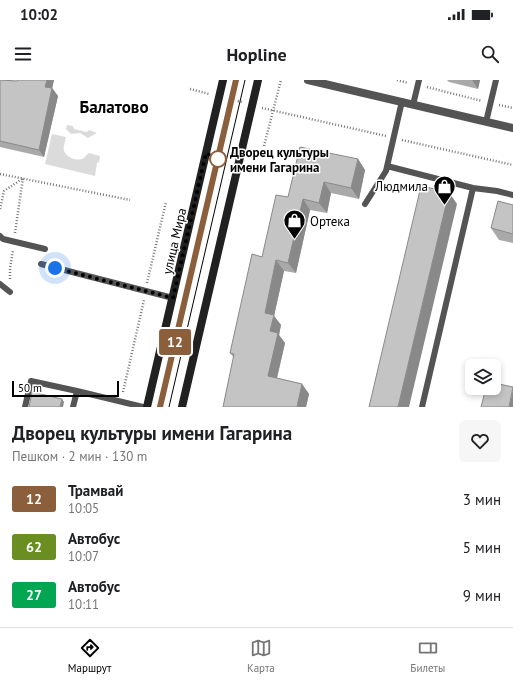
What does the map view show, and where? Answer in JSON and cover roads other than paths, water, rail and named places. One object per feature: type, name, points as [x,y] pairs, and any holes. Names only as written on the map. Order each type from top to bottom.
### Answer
[{"type":"main road","name":"улица Мира","points":[[147,407],[223,80]]},
{"type":"main road","points":[[182,407],[258,80]]},
{"type":"street","points":[[308,80],[513,128]]},
{"type":"lane","points":[[486,122],[496,80]]},
{"type":"lane","points":[[413,105],[419,83]]},
{"type":"lane","points":[[365,204],[388,166],[402,101]]},
{"type":"lane","points":[[388,166],[473,188],[513,195]]},
{"type":"lane","points":[[422,407],[473,188]]},
{"type":"lane","points":[[0,236],[3,239],[45,249]]},
{"type":"lane","points":[[41,264],[173,298]]},
{"type":"lane","points":[[0,284],[10,292]]},
{"type":"lane","points":[[25,407],[31,381],[143,407]]},
{"type":"lane","points":[[73,407],[77,391]]},
{"type":"tram line","points":[[160,407],[236,80]]},
{"type":"tram line","name":"12","points":[[160,407],[236,80]]},
{"type":"tram line","points":[[169,407],[245,80]]},
{"type":"place","name":"Дворец культуры имени Гагарина","points":[[218,159]]},
{"type":"place","name":"Людмила","points":[[444,206]]},
{"type":"place","name":"Ортека","points":[[294,240]]},
{"type":"district","name":"Балатово","points":[[114,107]]}]
